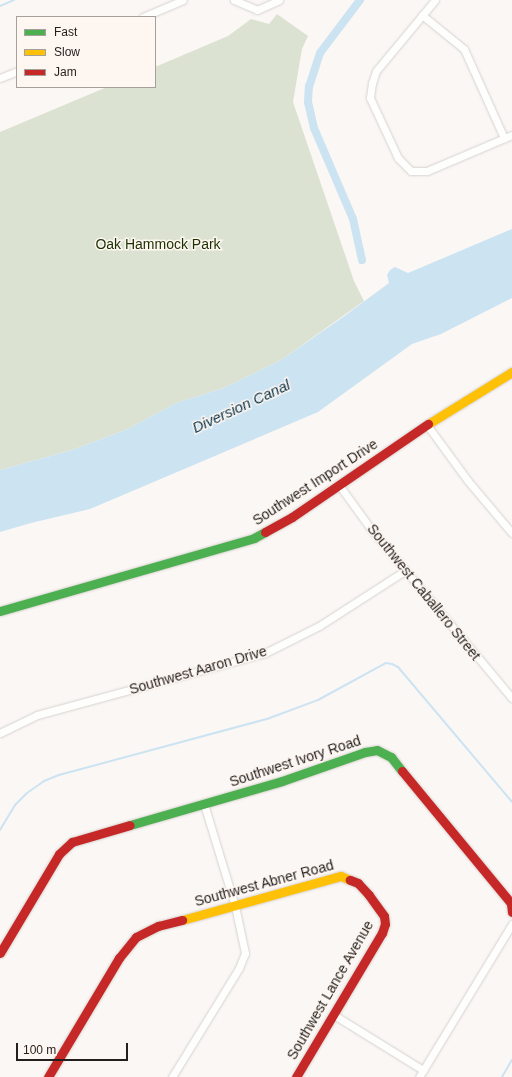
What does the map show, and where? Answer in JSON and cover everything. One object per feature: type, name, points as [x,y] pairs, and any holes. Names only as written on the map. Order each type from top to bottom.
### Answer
[{"type":"street","points":[[145,16],[183,0]]},
{"type":"street","points":[[234,0],[257,10],[279,0]]},
{"type":"street","points":[[435,0],[376,71],[370,98],[398,158],[411,171],[428,171],[512,135]]},
{"type":"street","points":[[422,15],[464,49],[504,138]]},
{"type":"street","points":[[0,78],[16,71]]},
{"type":"street","name":"Southwest Import Drive","points":[[0,612],[254,538],[292,517],[479,390],[512,372]]},
{"type":"street","points":[[426,425],[468,481],[512,533]]},
{"type":"street","name":"Southwest Caballero Street","points":[[339,485],[371,529],[512,698]]},
{"type":"street","name":"Southwest Aaron Drive","points":[[0,733],[37,715],[265,654],[319,626],[406,570]]},
{"type":"street","name":"Southwest Ivory Road","points":[[0,953],[52,865],[65,847],[80,839],[282,781],[366,752],[377,750],[391,758],[511,903],[512,912]]},
{"type":"street","points":[[172,1077],[239,968],[245,953],[235,906],[204,804]]},
{"type":"street","name":"Southwest Abner Road","points":[[48,1077],[119,958],[136,937],[158,926],[235,906],[329,878],[341,876],[358,883],[369,895],[384,916]]},
{"type":"street","name":"Southwest Lance Avenue","points":[[296,1077],[382,933],[386,924],[384,916]]},
{"type":"street","points":[[419,1077],[512,924]]},
{"type":"street","points":[[334,1015],[423,1070]]},
{"type":"green space","name":"Oak Hammock Park","points":[[277,14],[308,36],[302,49],[293,102],[354,281],[364,301],[281,360],[224,388],[176,403],[128,429],[72,450],[0,470],[0,132],[105,88],[156,88],[156,67],[228,36],[251,19],[269,24]]},
{"type":"water","name":"Diversion Canal","points":[[512,229],[512,298],[441,334],[412,344],[318,412],[90,509],[0,532],[0,470],[72,450],[128,429],[176,403],[224,388],[281,360],[343,317],[389,283],[387,275],[390,270],[395,267],[408,273]]},
{"type":"waterway","points":[[0,6],[14,0]]},
{"type":"waterway","points":[[360,0],[320,53],[309,86],[308,102],[314,128],[353,219],[362,260]]},
{"type":"waterway","points":[[0,830],[15,805],[27,793],[44,781],[59,775],[267,719],[318,700],[386,663],[398,667],[512,802]]},
{"type":"waterway","points":[[502,1077],[512,1060]]},
{"type":"traffic: fast","points":[[0,611],[254,538],[265,532]]},
{"type":"traffic: fast","points":[[130,825],[282,781],[365,752],[377,750],[391,757],[402,771]]},
{"type":"traffic: slow","points":[[428,424],[512,372]]},
{"type":"traffic: slow","points":[[182,920],[341,876],[350,880]]},
{"type":"traffic: jam","points":[[265,532],[292,517],[428,424]]},
{"type":"traffic: jam","points":[[402,771],[511,903],[512,912]]},
{"type":"traffic: jam","points":[[0,953],[59,854],[72,842],[130,825]]},
{"type":"traffic: jam","points":[[296,1077],[382,933],[385,924],[384,916],[369,895],[358,883],[350,880]]},
{"type":"traffic: jam","points":[[48,1077],[119,958],[136,937],[158,926],[182,920]]}]
